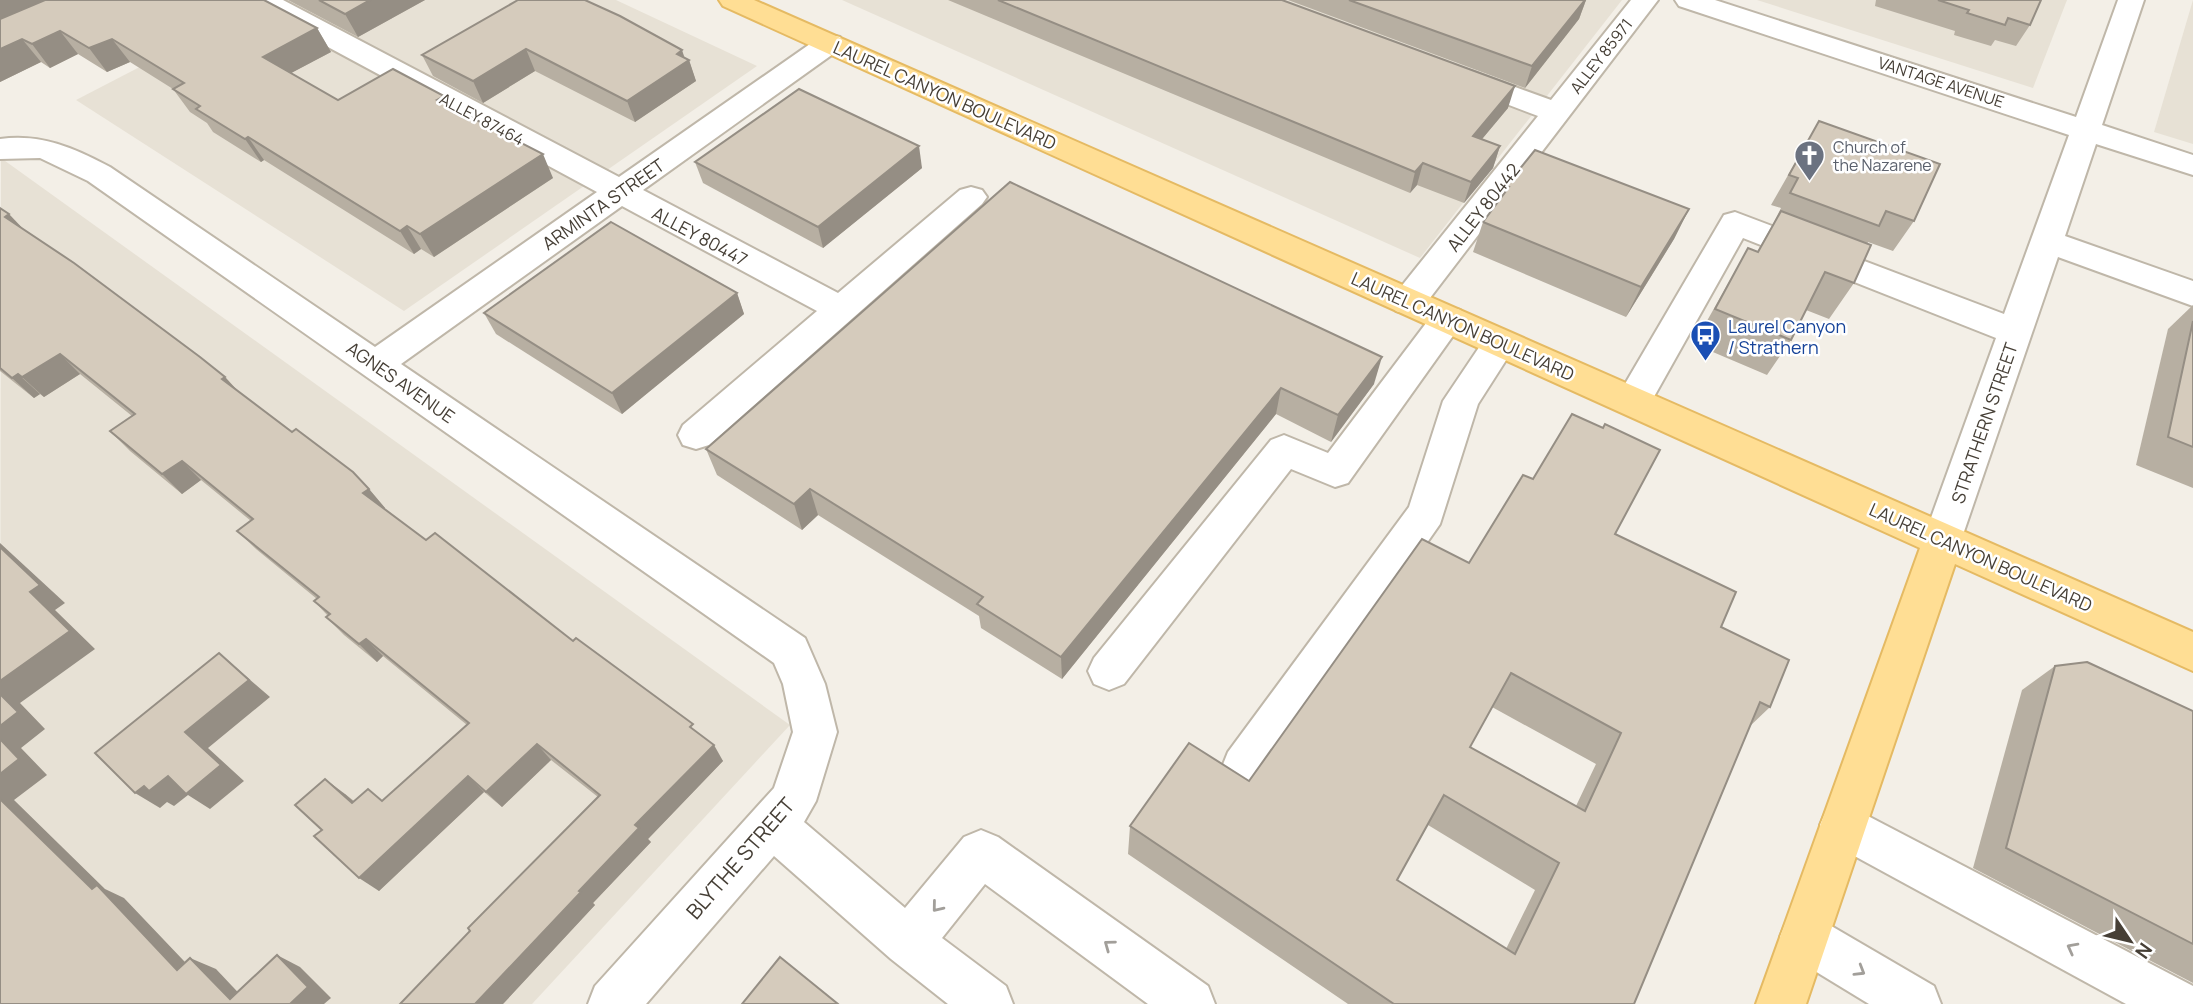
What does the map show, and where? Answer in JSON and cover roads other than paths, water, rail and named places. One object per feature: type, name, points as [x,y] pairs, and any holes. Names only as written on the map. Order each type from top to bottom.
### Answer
[{"type":"main road","name":"LAUREL CANYON BOULEVARD","points":[[732,0],[2193,652]]},
{"type":"main road","name":"STRATHERN STREET","points":[[1781,1004],[1943,540]]},
{"type":"street","name":"ALLEY 85971","points":[[1557,113],[1645,0]]},
{"type":"street","name":"VANTAGE AVENUE","points":[[1688,0],[2193,165]]},
{"type":"street","name":"STRATHERN STREET","points":[[1943,540],[2131,0]]},
{"type":"street","name":"ALLEY 87464","points":[[271,5],[619,192]]},
{"type":"street","name":"ARMINTA STREET","points":[[376,364],[830,43]]},
{"type":"street","points":[[1444,70],[1557,113]]},
{"type":"street","name":"ALLEY 80442","points":[[1409,302],[1557,113]]},
{"type":"street","name":"AGNES AVENUE","points":[[0,149],[37,148],[58,151],[99,174],[790,651]]},
{"type":"street","name":"ALLEY 80447","points":[[619,192],[841,309]]},
{"type":"street","points":[[696,435],[971,197]]},
{"type":"street","points":[[1633,401],[1735,223],[2015,332]]},
{"type":"street","points":[[2047,241],[2193,294]]},
{"type":"street","points":[[1109,671],[1284,450],[1335,472],[1448,319]]},
{"type":"street","points":[[1244,767],[1426,513],[1461,401],[1500,343]]},
{"type":"street","name":"BLYTHE STREET","points":[[613,1004],[793,801],[815,732],[804,684],[790,651]]},
{"type":"street","points":[[772,824],[908,942],[988,1004]]},
{"type":"street","points":[[1843,825],[2176,1004]]},
{"type":"street","points":[[908,942],[981,853],[1168,998]]},
{"type":"street","points":[[1804,937],[1916,1004]]},
{"type":"place","name":"Church of the Nazarene","points":[[1810,183]]},
{"type":"place","name":"Laurel Canyon / Strathern","points":[[1705,363]]}]
